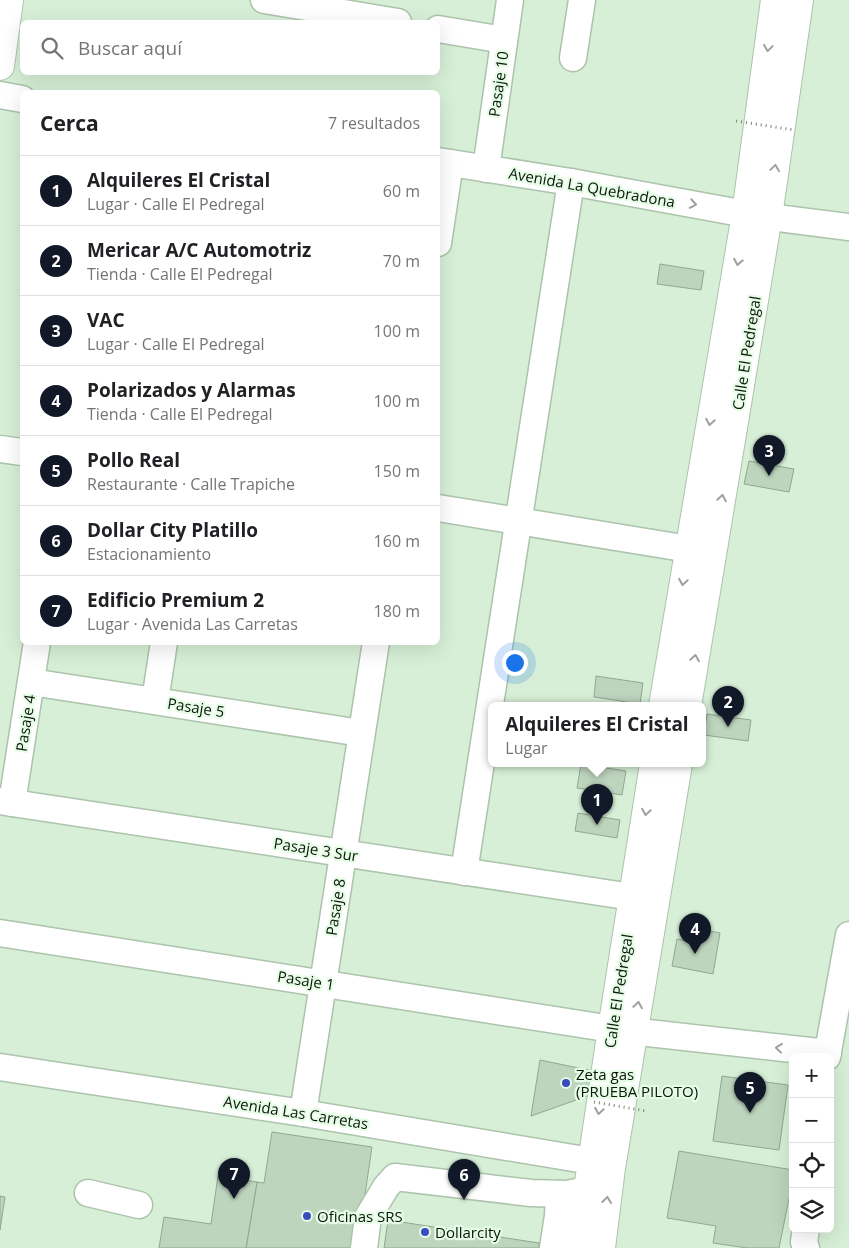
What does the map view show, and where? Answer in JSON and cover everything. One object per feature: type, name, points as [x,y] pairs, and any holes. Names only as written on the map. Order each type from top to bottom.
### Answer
[{"type":"main road","points":[[0,66],[9,0]]},
{"type":"main road","name":"Calle El Pedregal","points":[[688,702],[757,215],[774,0]]},
{"type":"main road","name":"Calle El Pedregal","points":[[664,702],[689,548],[799,0]]},
{"type":"main road","name":"Calle El Pedregal","points":[[601,1248],[611,1168],[632,897],[654,767]]},
{"type":"main road","name":"Calle El Pedregal","points":[[577,1248],[592,1161],[622,1030],[677,767]]},
{"type":"street","points":[[264,0],[386,20]]},
{"type":"street","name":"Pasaje 10","points":[[486,169],[510,0]]},
{"type":"street","points":[[573,58],[582,0]]},
{"type":"street","points":[[440,29],[504,40]]},
{"type":"street","points":[[0,95],[20,99]]},
{"type":"street","points":[[440,216],[444,162]]},
{"type":"street","name":"Avenida La Quebradona","points":[[444,162],[757,215],[849,227]]},
{"type":"street","points":[[490,702],[571,182]]},
{"type":"street","points":[[0,449],[20,452]]},
{"type":"street","points":[[440,508],[689,548]]},
{"type":"street","name":"Pasaje 4","points":[[6,802],[37,645]]},
{"type":"street","points":[[155,701],[164,645]]},
{"type":"street","name":"Pasaje 8","points":[[303,1113],[376,645]]},
{"type":"street","name":"Pasaje 5","points":[[31,682],[362,733]]},
{"type":"street","points":[[464,872],[488,716]]},
{"type":"street","name":"Pasaje 3 Sur","points":[[6,802],[632,897]]},
{"type":"street","name":"Pasaje 1","points":[[0,933],[622,1030],[812,1053]]},
{"type":"street","points":[[828,1053],[849,935]]},
{"type":"street","name":"Avenida Las Carretas","points":[[0,1067],[303,1113],[592,1161]]},
{"type":"street","points":[[364,1248],[368,1217],[394,1177],[531,1193],[559,1194],[588,1190]]},
{"type":"street","points":[[88,1193],[139,1205]]},
{"type":"street","points":[[553,1248],[559,1194]]},
{"type":"street","points":[[805,1233],[804,1242],[806,1248]]},
{"type":"path","points":[[736,121],[794,130]]},
{"type":"path","points":[[594,1102],[646,1112]]},
{"type":"building","points":[[660,264],[704,271],[701,290],[657,284]]},
{"type":"building","points":[[749,461],[794,469],[789,492],[744,484]]},
{"type":"building","points":[[596,676],[643,683],[640,702],[594,697]]},
{"type":"building","points":[[707,714],[751,720],[748,741],[706,735]]},
{"type":"building","points":[[580,767],[600,767],[626,771],[622,795],[577,788]]},
{"type":"building","points":[[578,813],[620,820],[617,838],[575,831]]},
{"type":"building","points":[[694,928],[720,933],[713,974],[672,966],[677,939],[692,942]]},
{"type":"building","name":"Zeta gas (PRUEBA PILOTO)","points":[[540,1060],[598,1072],[593,1094],[531,1116]]},
{"type":"building","points":[[722,1076],[788,1085],[779,1150],[713,1141]]},
{"type":"building","name":"Oficinas SRS","points":[[272,1132],[372,1147],[357,1248],[246,1248],[257,1182],[264,1183]]},
{"type":"building","points":[[679,1151],[789,1169],[789,1199],[779,1248],[747,1248],[713,1243],[716,1226],[667,1218]]},
{"type":"building","points":[[218,1176],[257,1182],[246,1248],[159,1248],[164,1217],[211,1224]]},
{"type":"building","points":[[0,1196],[5,1197],[0,1230]]},
{"type":"building","name":"Dollarcity","points":[[388,1220],[539,1243],[538,1248],[384,1248]]},
{"type":"place","name":"VAC","points":[[769,476]]},
{"type":"place","name":"Mericar A/C Automotriz","points":[[728,727]]},
{"type":"place","name":"Alquileres El Cristal","points":[[597,825]]},
{"type":"place","name":"Polarizados y Alarmas","points":[[695,954]]},
{"type":"place","name":"Zeta gas (PRUEBA PILOTO)","points":[[566,1083]]},
{"type":"place","name":"Pollo Real","points":[[750,1113]]},
{"type":"place","name":"Edificio Premium 2","points":[[234,1199]]},
{"type":"place","name":"Dollar City Platillo","points":[[464,1200]]},
{"type":"place","name":"Oficinas SRS","points":[[307,1216]]},
{"type":"place","name":"Dollarcity","points":[[425,1232]]}]
